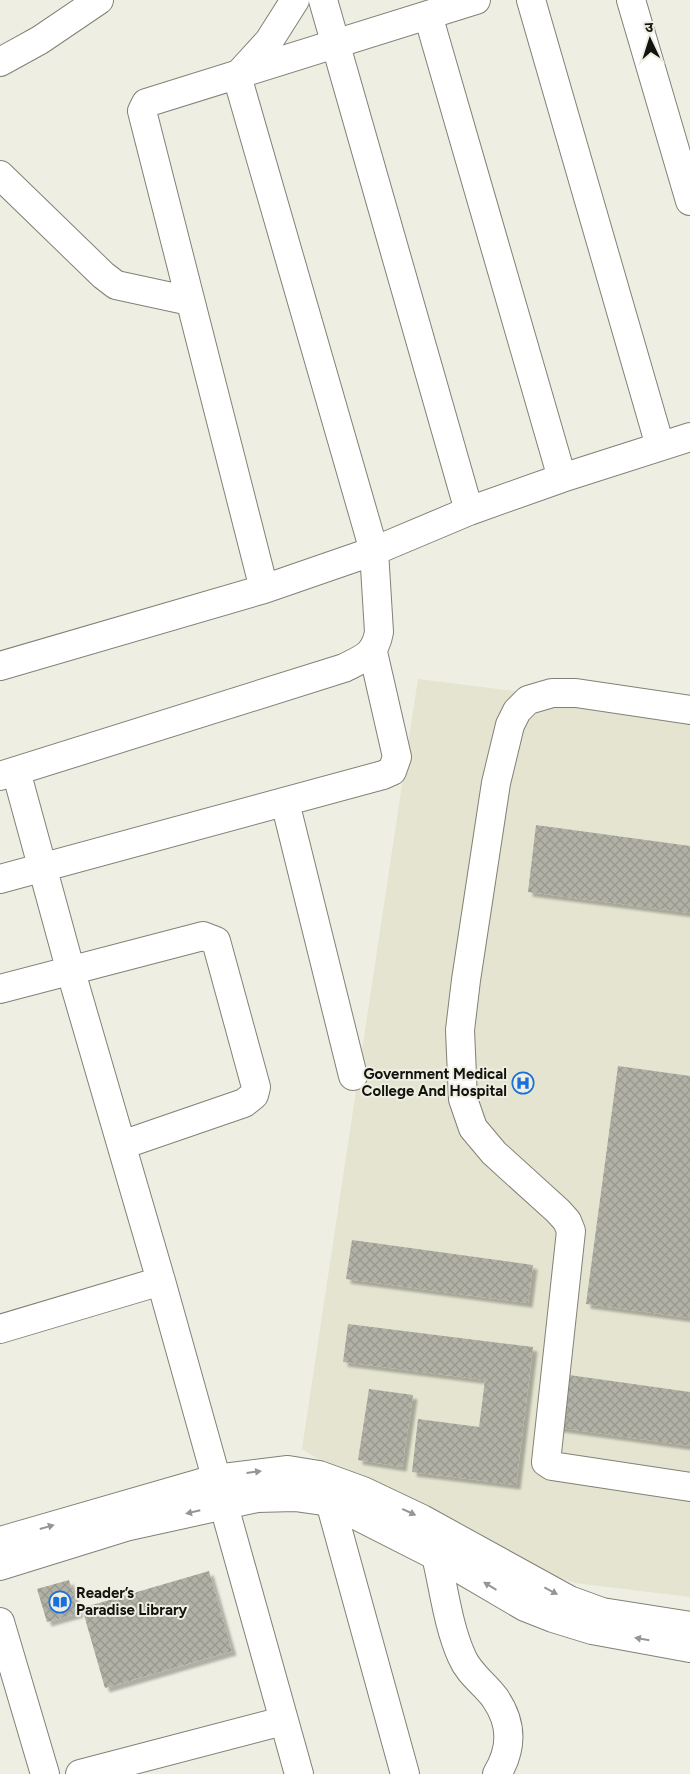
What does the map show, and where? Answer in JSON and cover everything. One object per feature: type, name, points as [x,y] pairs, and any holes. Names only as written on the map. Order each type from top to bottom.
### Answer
[{"type":"street","points":[[0,62],[40,40],[99,0]]},
{"type":"street","points":[[237,76],[280,26],[295,0]]},
{"type":"street","points":[[322,0],[469,510]]},
{"type":"street","points":[[264,589],[142,107],[146,103],[476,0]]},
{"type":"street","points":[[531,0],[660,446]]},
{"type":"street","points":[[631,0],[690,201]]},
{"type":"street","points":[[428,15],[562,478]]},
{"type":"street","points":[[0,879],[384,775],[392,771],[397,757],[373,652],[379,632],[374,551],[237,76]]},
{"type":"street","points":[[0,175],[103,275],[116,285],[190,300]]},
{"type":"street","points":[[0,666],[264,589],[374,551],[469,510],[690,437]]},
{"type":"street","points":[[299,1774],[161,1282],[71,972],[43,867],[8,773],[344,668],[373,652]]},
{"type":"street","points":[[690,710],[576,693],[552,693],[528,700],[517,711],[510,725],[496,783],[460,1030],[464,1099],[473,1128],[494,1153],[567,1220],[571,1231],[546,1462],[552,1466],[690,1487]]},
{"type":"street","points":[[285,802],[353,1076]]},
{"type":"street","points":[[0,989],[203,936],[216,941],[256,1087],[254,1095],[244,1103],[122,1145]]},
{"type":"street","points":[[0,1329],[161,1282]]},
{"type":"street","points":[[0,1541],[215,1479],[256,1472],[288,1470],[319,1475],[363,1491],[422,1519],[569,1600],[602,1612],[690,1626]]},
{"type":"street","points":[[0,1566],[129,1526],[258,1498],[295,1497],[330,1502],[436,1556],[525,1607],[553,1618],[592,1630],[690,1648]]},
{"type":"street","points":[[330,1502],[405,1774]]},
{"type":"street","points":[[436,1556],[455,1641],[462,1659],[473,1675],[495,1697],[508,1730],[508,1756],[497,1774]]},
{"type":"street","points":[[0,1622],[45,1774]]},
{"type":"street","points":[[80,1774],[283,1722]]},
{"type":"shaded area","name":"Government Medical College And Hospital","points":[[418,679],[563,697],[690,717],[690,1597],[575,1583],[441,1535],[302,1449]]},
{"type":"building","points":[[536,825],[690,846],[690,913],[528,892]]},
{"type":"building","points":[[618,1066],[690,1076],[690,1318],[586,1304]]},
{"type":"building","points":[[352,1240],[533,1265],[528,1303],[346,1279]]},
{"type":"building","points":[[348,1324],[533,1347],[516,1485],[412,1472],[418,1419],[479,1427],[485,1380],[343,1362]]},
{"type":"building","points":[[562,1374],[690,1392],[690,1446],[554,1427]]},
{"type":"building","points":[[369,1389],[413,1395],[402,1467],[358,1460]]},
{"type":"building","points":[[209,1571],[232,1651],[105,1688],[82,1608]]},
{"type":"building","points":[[69,1580],[79,1613],[47,1622],[37,1589]]},
{"type":"place","name":"Government Medical College And Hospital","points":[[523,1083]]},
{"type":"place","name":"Reader’s Paradise Library","points":[[60,1602]]}]
